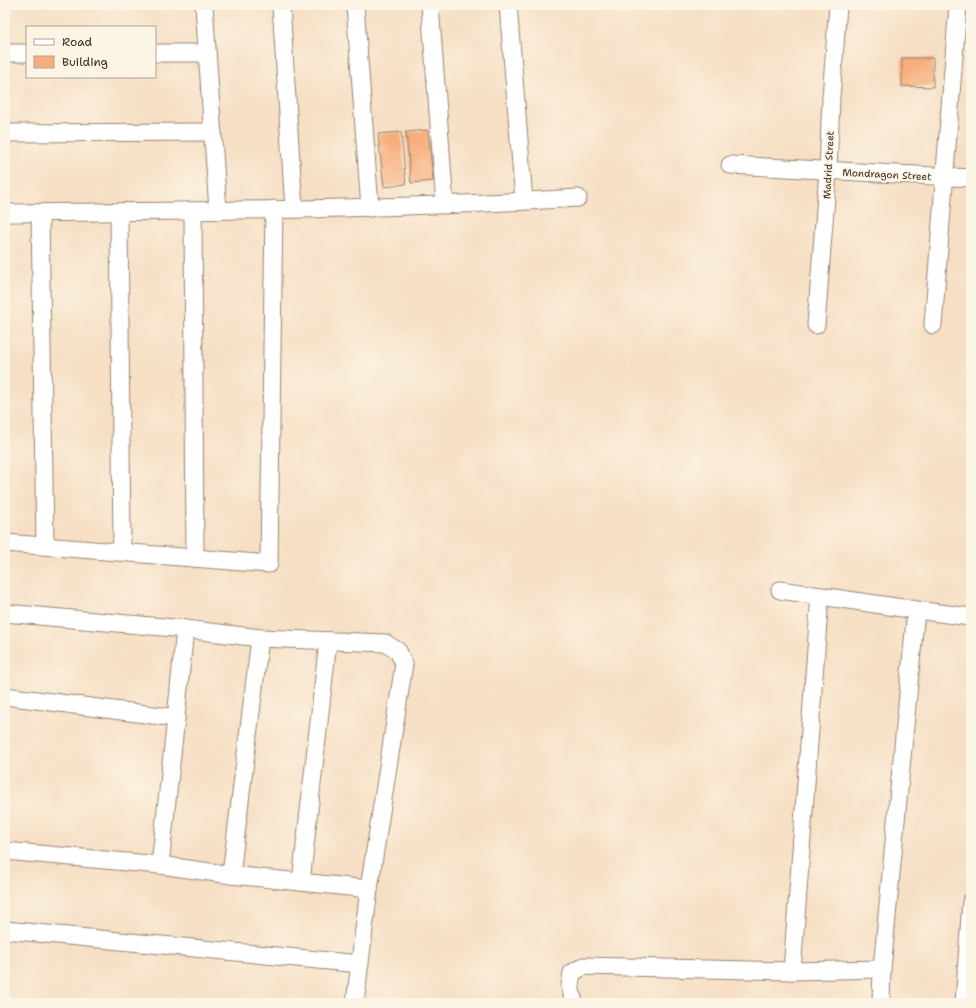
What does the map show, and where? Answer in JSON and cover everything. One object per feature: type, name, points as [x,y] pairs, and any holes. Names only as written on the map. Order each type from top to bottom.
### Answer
[{"type":"street","points":[[204,5],[218,211]]},
{"type":"street","points":[[281,5],[294,209]]},
{"type":"street","points":[[355,5],[370,208]]},
{"type":"street","points":[[430,5],[445,205]]},
{"type":"street","points":[[508,5],[524,201]]},
{"type":"street","name":"Madrid Street","points":[[816,326],[828,171],[831,98],[838,5]]},
{"type":"street","points":[[933,325],[946,176],[958,5]]},
{"type":"street","points":[[5,53],[26,53]]},
{"type":"street","points":[[156,53],[208,53]]},
{"type":"street","points":[[5,133],[213,132]]},
{"type":"street","name":"Mondragon Street","points":[[730,165],[971,178]]},
{"type":"street","points":[[5,213],[370,208],[578,198]]},
{"type":"street","points":[[5,543],[270,564],[274,209]]},
{"type":"street","points":[[193,211],[195,558]]},
{"type":"street","points":[[120,212],[122,552]]},
{"type":"street","points":[[40,213],[45,546]]},
{"type":"street","points":[[780,590],[971,617]]},
{"type":"street","points":[[792,971],[820,596]]},
{"type":"street","points":[[881,1003],[882,969],[916,610]]},
{"type":"street","points":[[5,613],[185,629],[260,638],[328,642],[385,643],[398,651],[404,664],[369,889],[355,1003]]},
{"type":"street","points":[[160,865],[185,629]]},
{"type":"street","points":[[231,875],[260,638]]},
{"type":"street","points":[[301,882],[328,642]]},
{"type":"street","points":[[5,696],[176,718]]},
{"type":"street","points":[[5,851],[160,865],[231,875],[369,889]]},
{"type":"street","points":[[964,1003],[971,902]]},
{"type":"street","points":[[5,930],[360,964]]},
{"type":"street","points":[[574,1003],[570,985],[572,973],[584,966],[792,971],[882,969]]},
{"type":"building","points":[[902,58],[933,58],[933,87],[902,86]]},
{"type":"building","points":[[428,130],[433,181],[411,183],[406,132]]},
{"type":"building","points":[[401,132],[406,184],[384,187],[378,134]]}]
